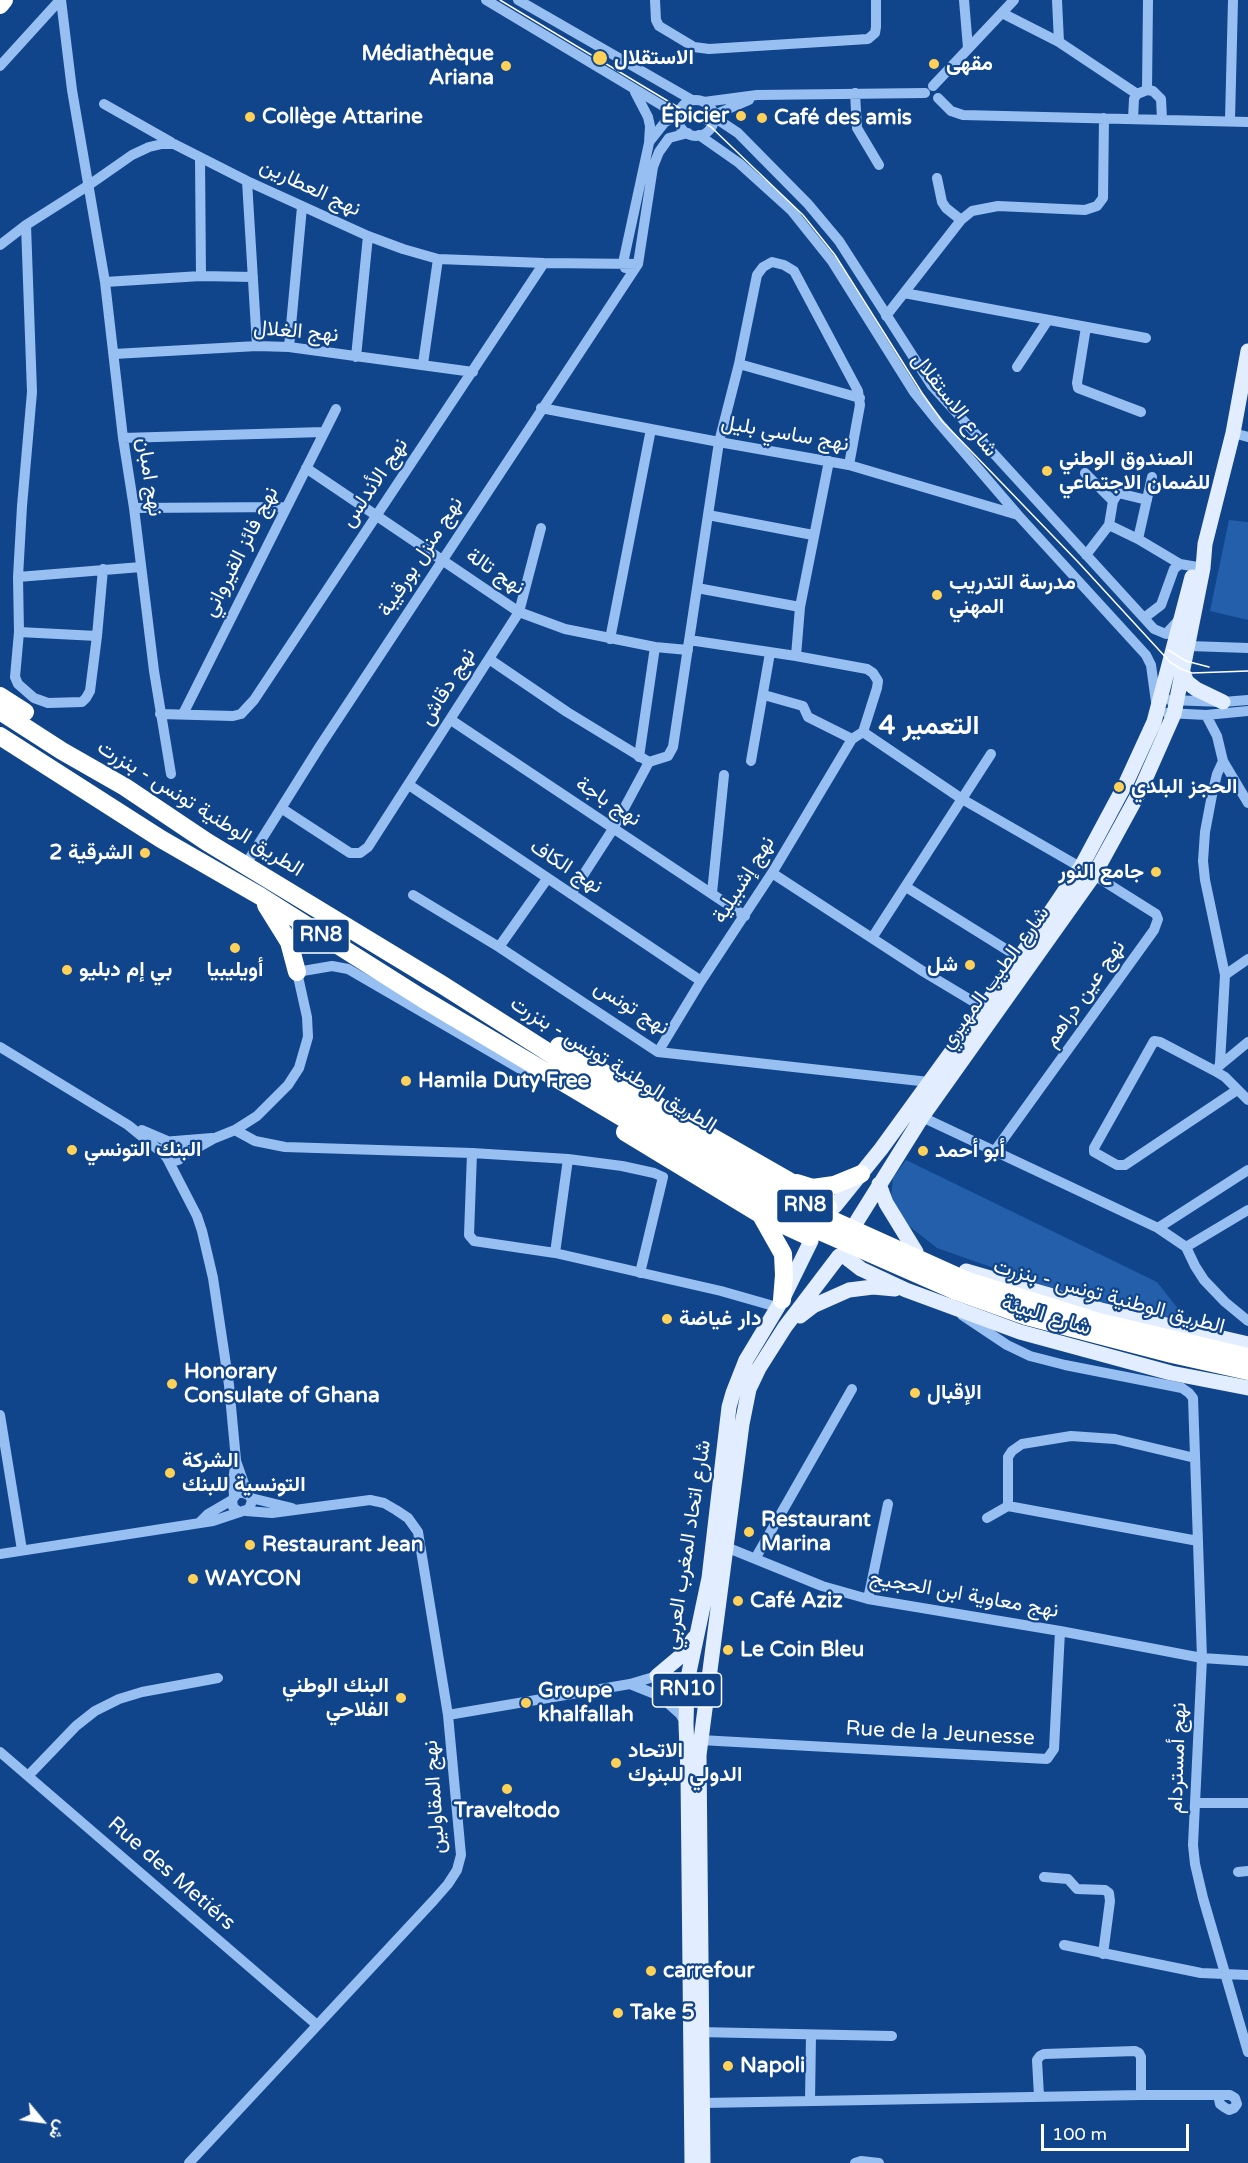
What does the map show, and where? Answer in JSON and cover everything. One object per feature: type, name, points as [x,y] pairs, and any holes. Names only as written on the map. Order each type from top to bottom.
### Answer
[{"type":"highway","points":[[0,5],[4,0]]},
{"type":"highway","name":"RN8","points":[[0,696],[101,765],[125,787]]},
{"type":"highway","name":"الطريق الوطنية تونس - بنزرت","points":[[0,711],[62,751],[125,787],[207,842],[247,863],[418,971],[649,1125],[815,1229],[961,1285],[1026,1316],[1248,1371]]},
{"type":"highway","name":"الطريق الوطنية تونس - بنزرت","points":[[0,736],[161,839],[260,896],[423,999],[649,1125]]},
{"type":"highway","points":[[260,896],[284,931],[297,972]]},
{"type":"highway","points":[[418,971],[465,992],[505,1014],[831,1206]]},
{"type":"highway","name":"RN8","points":[[423,999],[534,1077]]},
{"type":"highway","points":[[534,1077],[760,1214],[811,1239]]},
{"type":"highway","points":[[789,1181],[813,1188],[834,1185],[861,1174]]},
{"type":"highway","points":[[760,1214],[783,1254],[784,1275],[780,1304]]},
{"type":"highway","name":"الطريق الوطنية تونس - بنزرت","points":[[961,1285],[1099,1322],[1248,1357]]},
{"type":"main road","name":"شارع الطيب المهيري","points":[[858,1222],[879,1184],[1020,958],[1088,871],[1159,704],[1183,614],[1192,566],[1205,544],[1241,435],[1248,351]]},
{"type":"main road","name":"شارع الطيب المهيري","points":[[831,1206],[861,1174],[929,1082],[989,1011],[1088,871],[1140,791],[1176,708],[1189,646],[1192,566]]},
{"type":"main road","points":[[1184,673],[1187,682],[1196,689],[1223,702]]},
{"type":"main road","points":[[879,1184],[886,1203],[916,1252]]},
{"type":"main road","points":[[831,1206],[849,1210],[858,1222]]},
{"type":"main road","name":"RN10","points":[[811,1239],[809,1230],[815,1215],[831,1206]]},
{"type":"main road","name":"RN10","points":[[841,1255],[851,1250],[857,1242],[860,1233],[858,1222]]},
{"type":"main road","name":"شارع البيئة","points":[[858,1222],[867,1230],[966,1271],[1101,1310],[1248,1344]]},
{"type":"main road","points":[[811,1239],[823,1254],[841,1255]]},
{"type":"main road","name":"شارع اتحاد المغرب العربي","points":[[703,2163],[703,2103],[697,2032],[686,1724],[687,1682],[709,1578],[729,1407],[746,1360],[780,1304],[811,1239]]},
{"type":"main road","name":"شارع البيئة","points":[[841,1255],[861,1269],[906,1290],[1020,1332],[1093,1353],[1248,1388]]},
{"type":"main road","name":"شارع اتحاد المغرب العربي","points":[[692,2163],[697,2032],[700,1740],[746,1400],[759,1368],[785,1327],[841,1255]]},
{"type":"main road","points":[[785,1327],[813,1306],[849,1290],[873,1287],[906,1290]]},
{"type":"main road","points":[[657,1676],[682,1656],[700,1625]]},
{"type":"main road","points":[[687,1682],[700,1718],[700,1740]]},
{"type":"street","points":[[0,66],[60,0]]},
{"type":"street","name":"نهج امبان","points":[[60,0],[72,90],[105,282],[123,438],[160,714],[171,774]]},
{"type":"street","points":[[486,0],[678,116]]},
{"type":"street","points":[[518,0],[692,100],[704,102],[757,95],[929,90]]},
{"type":"street","points":[[655,0],[656,20],[659,26],[694,47],[708,49],[868,39],[875,33],[876,0]]},
{"type":"street","points":[[964,0],[968,48]]},
{"type":"street","points":[[1014,0],[929,90],[926,98],[930,100],[938,98],[951,111],[963,115],[1248,122]]},
{"type":"street","points":[[1057,0],[1059,42]]},
{"type":"street","points":[[1133,119],[1132,104],[1142,92],[1148,0]]},
{"type":"street","points":[[1230,120],[1233,0]]},
{"type":"street","points":[[1002,13],[1059,42],[1142,92],[1153,91],[1161,99],[1162,119]]},
{"type":"street","points":[[628,277],[623,263],[649,143],[650,126],[635,90]]},
{"type":"street","points":[[855,93],[856,128],[879,165]]},
{"type":"street","points":[[714,116],[757,95]]},
{"type":"street","points":[[692,100],[683,105],[678,116],[680,126],[693,134]]},
{"type":"street","points":[[638,264],[653,167],[659,152],[669,138],[693,134],[711,127],[714,116],[711,107],[704,102]]},
{"type":"street","name":"نهج العطارين","points":[[104,104],[174,144],[247,181],[368,236],[403,249],[438,259],[638,264]]},
{"type":"street","points":[[649,143],[665,122],[678,116]]},
{"type":"street","name":"شارع الاستقلال","points":[[714,116],[738,133],[808,204],[839,241],[932,386],[1154,629],[1166,634],[1172,630],[1183,614]]},
{"type":"street","points":[[885,316],[961,220],[972,211],[998,206],[1085,210],[1097,206],[1103,198],[1104,118]]},
{"type":"street","name":"شارع الاستقلال","points":[[693,134],[739,163],[791,210],[811,234],[832,261],[914,392],[1018,515],[1146,655],[1151,665],[1159,704]]},
{"type":"street","points":[[0,246],[26,225],[132,155],[149,147],[174,144]]},
{"type":"street","points":[[200,158],[201,276]]},
{"type":"street","points":[[937,178],[942,202],[961,220]]},
{"type":"street","points":[[247,181],[257,346]]},
{"type":"street","points":[[289,347],[302,207]]},
{"type":"street","points":[[26,225],[32,392],[18,577],[19,632],[15,677],[18,684],[34,698],[45,703],[82,702],[90,691],[103,569]]},
{"type":"street","points":[[356,357],[368,236]]},
{"type":"street","points":[[423,364],[438,259]]},
{"type":"street","points":[[489,659],[639,757],[649,762],[668,756],[673,747],[719,442],[739,364],[757,275],[763,267],[772,262],[794,271],[858,391],[860,398],[849,465]]},
{"type":"street","name":"نهج الأندلس","points":[[183,714],[233,716],[241,714],[254,700],[474,372],[543,263]]},
{"type":"street","name":"نهج منزل بورقيبة","points":[[247,863],[320,746],[638,264]]},
{"type":"street","points":[[105,282],[201,276],[253,277]]},
{"type":"street","points":[[904,293],[1146,338]]},
{"type":"street","points":[[1017,367],[1048,320]]},
{"type":"street","points":[[1086,327],[1078,388],[1141,412]]},
{"type":"street","name":"نهج الغلال","points":[[114,354],[257,346],[289,347],[474,372]]},
{"type":"street","points":[[739,364],[860,398]]},
{"type":"street","name":"نهج ساسي بليل","points":[[541,408],[849,465],[1018,515]]},
{"type":"street","name":"نهج فائز القيرواني","points":[[183,714],[336,409]]},
{"type":"street","points":[[610,639],[651,429]]},
{"type":"street","points":[[123,438],[323,432]]},
{"type":"street","points":[[796,656],[800,607],[829,461]]},
{"type":"street","name":"نهج تالة","points":[[306,468],[519,612],[565,629],[655,647],[688,645],[770,653],[867,669],[878,681],[863,732]]},
{"type":"street","points":[[1085,473],[1113,501]]},
{"type":"street","points":[[1138,539],[1152,477]]},
{"type":"street","points":[[1086,555],[1109,525],[1113,501],[1118,494],[1147,500]]},
{"type":"street","points":[[134,508],[286,507]]},
{"type":"street","points":[[708,515],[813,536]]},
{"type":"street","points":[[1109,525],[1192,566]]},
{"type":"street","name":"نهج دقاش","points":[[282,808],[350,853],[360,853],[368,847],[519,612],[541,528]]},
{"type":"street","points":[[1144,618],[1161,605],[1174,569],[1192,566]]},
{"type":"street","points":[[18,577],[141,567]]},
{"type":"street","points":[[697,588],[800,607]]},
{"type":"street","points":[[19,632],[97,636]]},
{"type":"street","points":[[1189,646],[1248,648]]},
{"type":"street","points":[[639,757],[655,647]]},
{"type":"street","points":[[751,761],[770,653]]},
{"type":"street","points":[[764,694],[803,706],[808,717],[852,739]]},
{"type":"street","points":[[1176,708],[1248,700]]},
{"type":"street","points":[[1159,704],[1206,715],[1248,711]]},
{"type":"street","points":[[160,714],[183,714]]},
{"type":"street","points":[[1206,715],[1217,736],[1223,761],[1248,804]]},
{"type":"street","name":"نهج باجة","points":[[451,720],[745,916]]},
{"type":"street","points":[[863,732],[962,799],[1088,871]]},
{"type":"street","name":"نهج إشبيلية","points":[[658,1052],[701,981],[772,873],[852,739],[863,732]]},
{"type":"street","points":[[872,938],[991,754]]},
{"type":"street","points":[[1218,1067],[1226,975],[1203,861],[1205,832],[1212,795],[1223,761]]},
{"type":"street","points":[[571,894],[613,829],[649,762]]},
{"type":"street","points":[[712,893],[724,775]]},
{"type":"street","name":"نهج الكاف","points":[[409,785],[701,981]]},
{"type":"street","name":"نهج عين دراهم","points":[[994,1152],[1077,1040],[1157,924],[1156,914],[1088,871]]},
{"type":"street","points":[[772,873],[989,1011]]},
{"type":"street","points":[[499,947],[547,879]]},
{"type":"street","points":[[906,886],[1020,958]]},
{"type":"street","name":"نهج تونس","points":[[412,895],[499,947],[658,1052],[929,1082]]},
{"type":"street","points":[[1226,975],[1248,959]]},
{"type":"street","points":[[0,1047],[128,1125],[174,1161],[215,1138],[236,1130],[273,1102],[288,1085],[299,1068],[308,1037],[307,1017],[297,972],[332,966],[348,969],[534,1077]]},
{"type":"street","points":[[1237,1090],[1125,1165],[1118,1165],[1094,1152],[1149,1046],[1154,1041],[1218,1067],[1248,1100]]},
{"type":"street","points":[[1218,1067],[1248,1042]]},
{"type":"street","points":[[922,1117],[1158,1228],[1186,1247],[1204,1280],[1248,1321]]},
{"type":"street","points":[[128,1125],[182,1145],[184,1149],[181,1158],[187,1199]]},
{"type":"street","points":[[236,1130],[255,1141],[285,1147],[472,1153],[568,1159],[622,1166],[663,1177],[675,1174],[683,1167]]},
{"type":"street","points":[[215,1138],[172,1142],[165,1148],[166,1156],[202,1231],[213,1278],[224,1343],[236,1460],[233,1507],[243,1512],[251,1505],[236,1460]]},
{"type":"street","points":[[472,1153],[469,1235],[471,1239],[478,1242],[555,1253],[780,1304]]},
{"type":"street","points":[[555,1253],[568,1159]]},
{"type":"street","points":[[1158,1228],[1248,1170]]},
{"type":"street","points":[[640,1273],[663,1177]]},
{"type":"street","points":[[1186,1247],[1248,1209]]},
{"type":"street","name":"نهج أمستردام","points":[[957,1310],[1006,1345],[1030,1356],[1182,1389],[1192,1398],[1202,1658],[1193,1845],[1195,1864],[1224,1975],[1248,2052]]},
{"type":"street","points":[[755,1559],[852,1389]]},
{"type":"street","points":[[0,1414],[22,1550]]},
{"type":"street","points":[[1008,1506],[1008,1457],[1022,1444],[1071,1436],[1115,1439],[1195,1458]]},
{"type":"street","points":[[233,1498],[240,1492],[249,1496]]},
{"type":"street","name":"نهج المقاولين","points":[[249,1496],[295,1509]]},
{"type":"street","name":"نهج المقاولين","points":[[198,1523],[233,1498]]},
{"type":"street","name":"نهج المقاولين","points":[[0,1554],[213,1521],[243,1512],[272,1513],[370,1500],[384,1503],[408,1518],[420,1540],[448,1715],[460,1832],[461,1855],[457,1870],[434,1900],[189,2163]]},
{"type":"street","points":[[868,1599],[888,1504]]},
{"type":"street","points":[[987,1518],[1008,1506],[1198,1540]]},
{"type":"street","name":"نهج معاوية ابن الحجيج","points":[[726,1547],[837,1591],[868,1599],[1060,1631],[1202,1658],[1248,1661]]},
{"type":"street","name":"Rue de la Jeunesse","points":[[700,1740],[1047,1759],[1054,1749],[1060,1631]]},
{"type":"street","points":[[448,1715],[630,1684],[657,1676],[677,1678],[687,1682]]},
{"type":"street","points":[[28,1776],[76,1726],[95,1711],[119,1699],[142,1692],[218,1678]]},
{"type":"street","points":[[630,1684],[650,1690],[660,1696],[680,1714],[686,1724]]},
{"type":"street","name":"Rue des Metiérs","points":[[0,1752],[317,2025]]},
{"type":"street","points":[[1196,1803],[1248,1803]]},
{"type":"street","points":[[1044,1877],[1068,1880],[1077,1889],[1105,1890],[1109,1893],[1110,1901],[1102,1954]]},
{"type":"street","points":[[1064,1945],[1201,1973],[1248,1975]]},
{"type":"street","points":[[697,2032],[892,2036]]},
{"type":"street","points":[[810,2101],[811,2035]]},
{"type":"street","points":[[1039,2096],[1037,2060],[1044,2054],[1135,2051],[1141,2057],[1141,2095]]},
{"type":"street","points":[[703,2103],[1218,2095]]},
{"type":"street","points":[[855,2163],[879,2163]]},
{"type":"shaded area","points":[[1229,520],[1248,522],[1248,620],[1210,611]]},
{"type":"shaded area","points":[[906,1160],[1157,1282],[1190,1324],[1036,1283],[937,1248],[909,1226],[891,1198],[893,1178]]},
{"type":"tram line","points":[[500,0],[711,127],[803,215],[835,255],[942,421],[1079,563],[1170,662],[1192,673],[1248,671]]},
{"type":"tram line","points":[[1168,650],[1186,661],[1209,667]]},
{"type":"place","name":"الاستقلال","points":[[600,58]]},
{"type":"place","name":"مقهى","points":[[934,64]]},
{"type":"place","name":"Médiathèque Ariana","points":[[506,66]]},
{"type":"place","name":"Épicier","points":[[741,116]]},
{"type":"place","name":"Collège Attarine","points":[[250,117]]},
{"type":"place","name":"Café des amis","points":[[762,118]]},
{"type":"place","name":"الصندوق الوطني للضمان الاجتماعي","points":[[1047,471]]},
{"type":"place","name":"مدرسة التدريب المهني","points":[[937,595]]},
{"type":"place","name":"الحجز البلدي","points":[[1119,787]]},
{"type":"place","name":"الشرقية 2","points":[[145,853]]},
{"type":"place","name":"جامع النور","points":[[1156,872]]},
{"type":"place","name":"أويليبيا","points":[[235,948]]},
{"type":"place","name":"شل","points":[[970,965]]},
{"type":"place","name":"بي إم دبليو","points":[[67,970]]},
{"type":"place","name":"Hamila Duty Free","points":[[406,1081]]},
{"type":"place","name":"البنك التونسي","points":[[72,1150]]},
{"type":"place","name":"أبو أحمد","points":[[923,1151]]},
{"type":"place","name":"دار غياضة","points":[[667,1319]]},
{"type":"place","name":"Honorary Consulate of Ghana","points":[[172,1384]]},
{"type":"place","name":"الإقبال","points":[[915,1393]]},
{"type":"place","name":"الشركة التونسية للبنك","points":[[170,1473]]},
{"type":"place","name":"Restaurant Marina","points":[[749,1532]]},
{"type":"place","name":"Restaurant Jean","points":[[250,1545]]},
{"type":"place","name":"WAYCON","points":[[193,1579]]},
{"type":"place","name":"Café Aziz","points":[[738,1601]]},
{"type":"place","name":"Le Coin Bleu","points":[[728,1650]]},
{"type":"place","name":"البنك الوطني الفلاحي","points":[[401,1698]]},
{"type":"place","name":"Groupe khalfallah","points":[[526,1703]]},
{"type":"place","name":"الاتحاد الدولي للبنوك","points":[[616,1763]]},
{"type":"place","name":"Traveltodo","points":[[507,1789]]},
{"type":"place","name":"carrefour","points":[[651,1971]]},
{"type":"place","name":"Take 5","points":[[618,2013]]},
{"type":"place","name":"Napoli","points":[[728,2066]]},
{"type":"district","name":"التعمير 4","points":[[929,727]]}]
